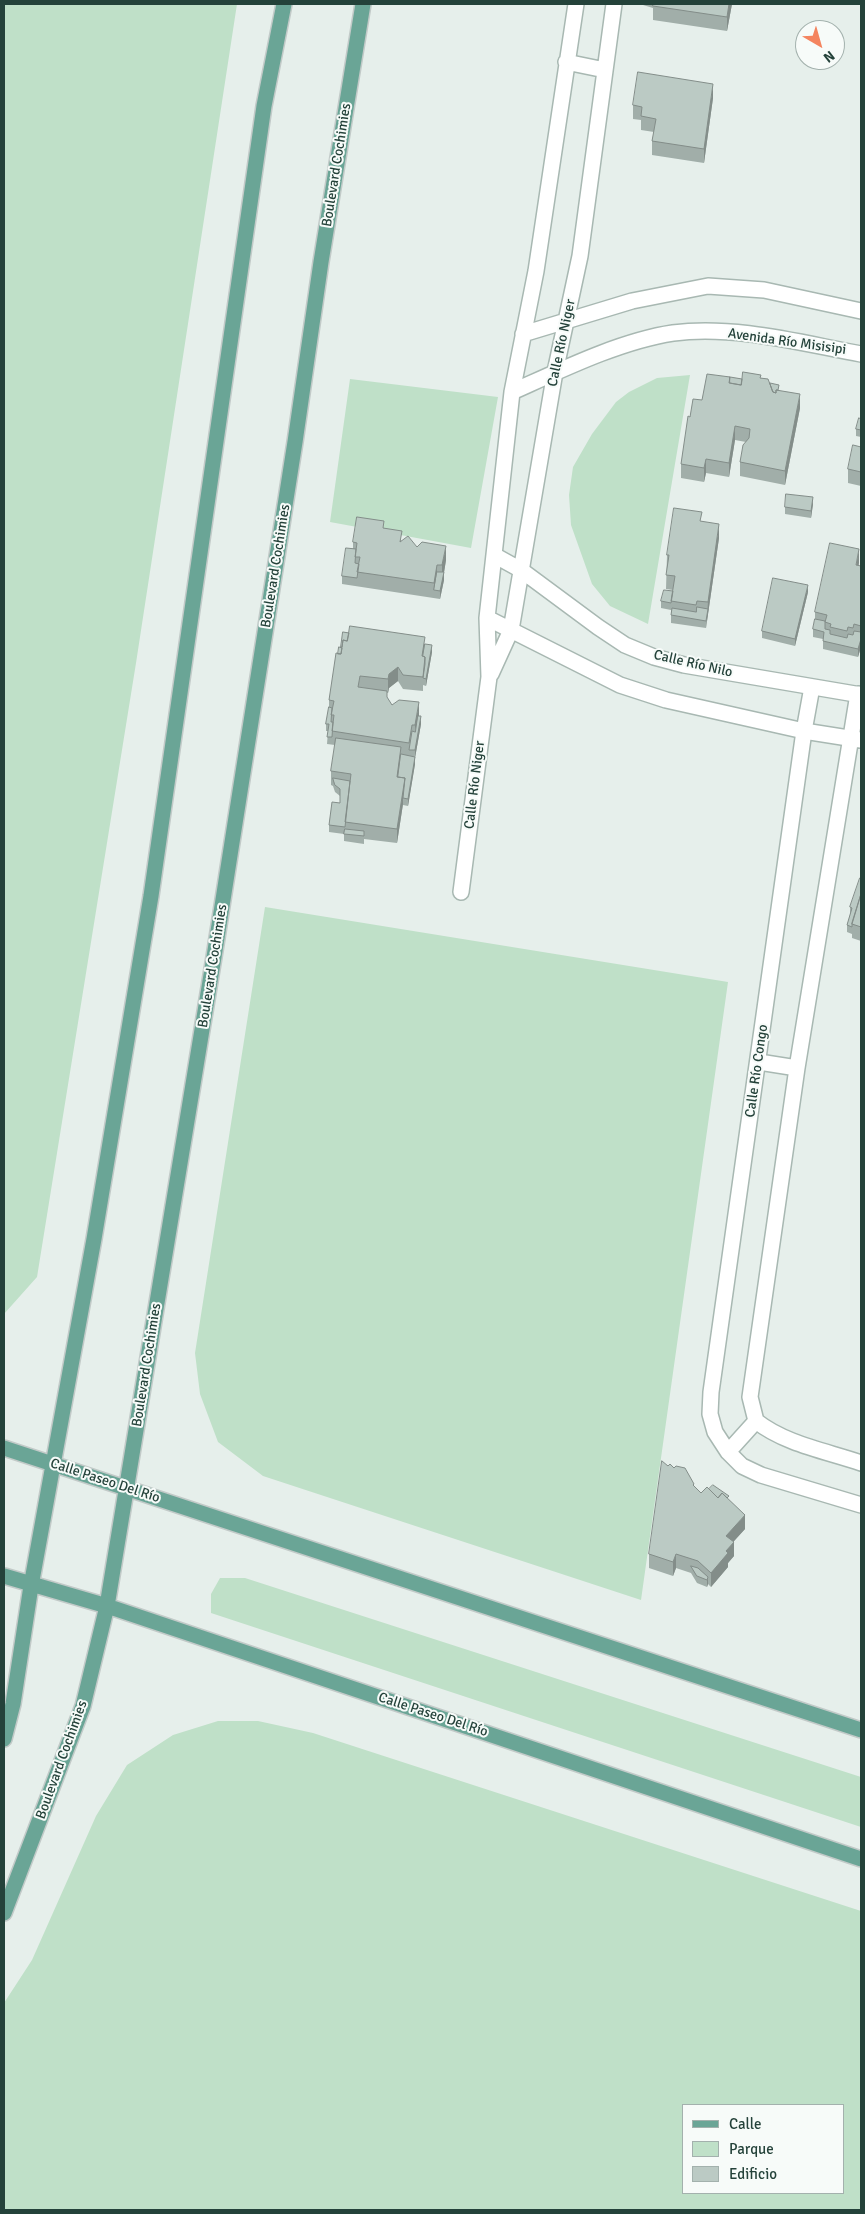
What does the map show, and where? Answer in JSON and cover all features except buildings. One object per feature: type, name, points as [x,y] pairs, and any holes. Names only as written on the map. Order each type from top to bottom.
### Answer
[{"type":"main road","points":[[4,1738],[14,1704],[31,1586],[94,1239],[152,896],[264,106],[284,4]]},
{"type":"main road","name":"Boulevard Cochimies","points":[[4,1913],[83,1706],[107,1606],[214,957],[295,442],[320,262],[363,4]]},
{"type":"main road","name":"Calle Paseo Del Río","points":[[4,1448],[861,1730]]},
{"type":"main road","name":"Calle Paseo Del Río","points":[[4,1576],[31,1586],[107,1606],[861,1859]]},
{"type":"street","name":"Calle Río Niger","points":[[461,892],[490,677],[487,618],[512,392],[536,271],[576,4]]},
{"type":"street","name":"Calle Río Niger","points":[[490,677],[511,630],[555,372],[580,256],[614,4]]},
{"type":"street","points":[[566,62],[605,70]]},
{"type":"street","points":[[524,334],[632,301],[708,286],[764,290],[861,311]]},
{"type":"street","name":"Avenida Río Misisipi","points":[[512,392],[555,372],[616,348],[673,334],[747,334],[861,354]]},
{"type":"street","name":"Calle Río Nilo","points":[[494,555],[521,570],[598,628],[625,645],[647,654],[684,665],[860,694]]},
{"type":"street","points":[[487,618],[620,685],[666,700],[804,731],[856,739]]},
{"type":"street","name":"Calle Río Congo","points":[[812,687],[804,731],[759,1062],[711,1392],[710,1414],[715,1432],[728,1452],[742,1466],[760,1475],[861,1506]]},
{"type":"street","points":[[860,694],[856,739],[797,1068],[750,1398],[756,1421],[768,1430],[785,1438],[861,1462]]},
{"type":"street","points":[[759,1062],[797,1068]]},
{"type":"street","points":[[728,1452],[756,1421]]},
{"type":"green space","points":[[4,4],[237,4],[136,663],[37,1277],[4,1314]]},
{"type":"green space","points":[[690,375],[648,624],[610,606],[592,584],[571,525],[569,495],[573,467],[592,434],[616,402],[629,392],[657,378]]},
{"type":"green space","points":[[350,379],[498,397],[471,548],[330,522]]},
{"type":"green space","points":[[265,907],[728,982],[641,1600],[263,1476],[218,1442],[200,1394],[195,1353]]},
{"type":"green space","points":[[220,1578],[245,1578],[861,1777],[861,1827],[211,1613],[211,1594]]},
{"type":"green space","points":[[218,1721],[258,1721],[313,1733],[861,1911],[861,2210],[4,2210],[4,2003],[32,1960],[96,1816],[127,1765],[173,1735]]}]
